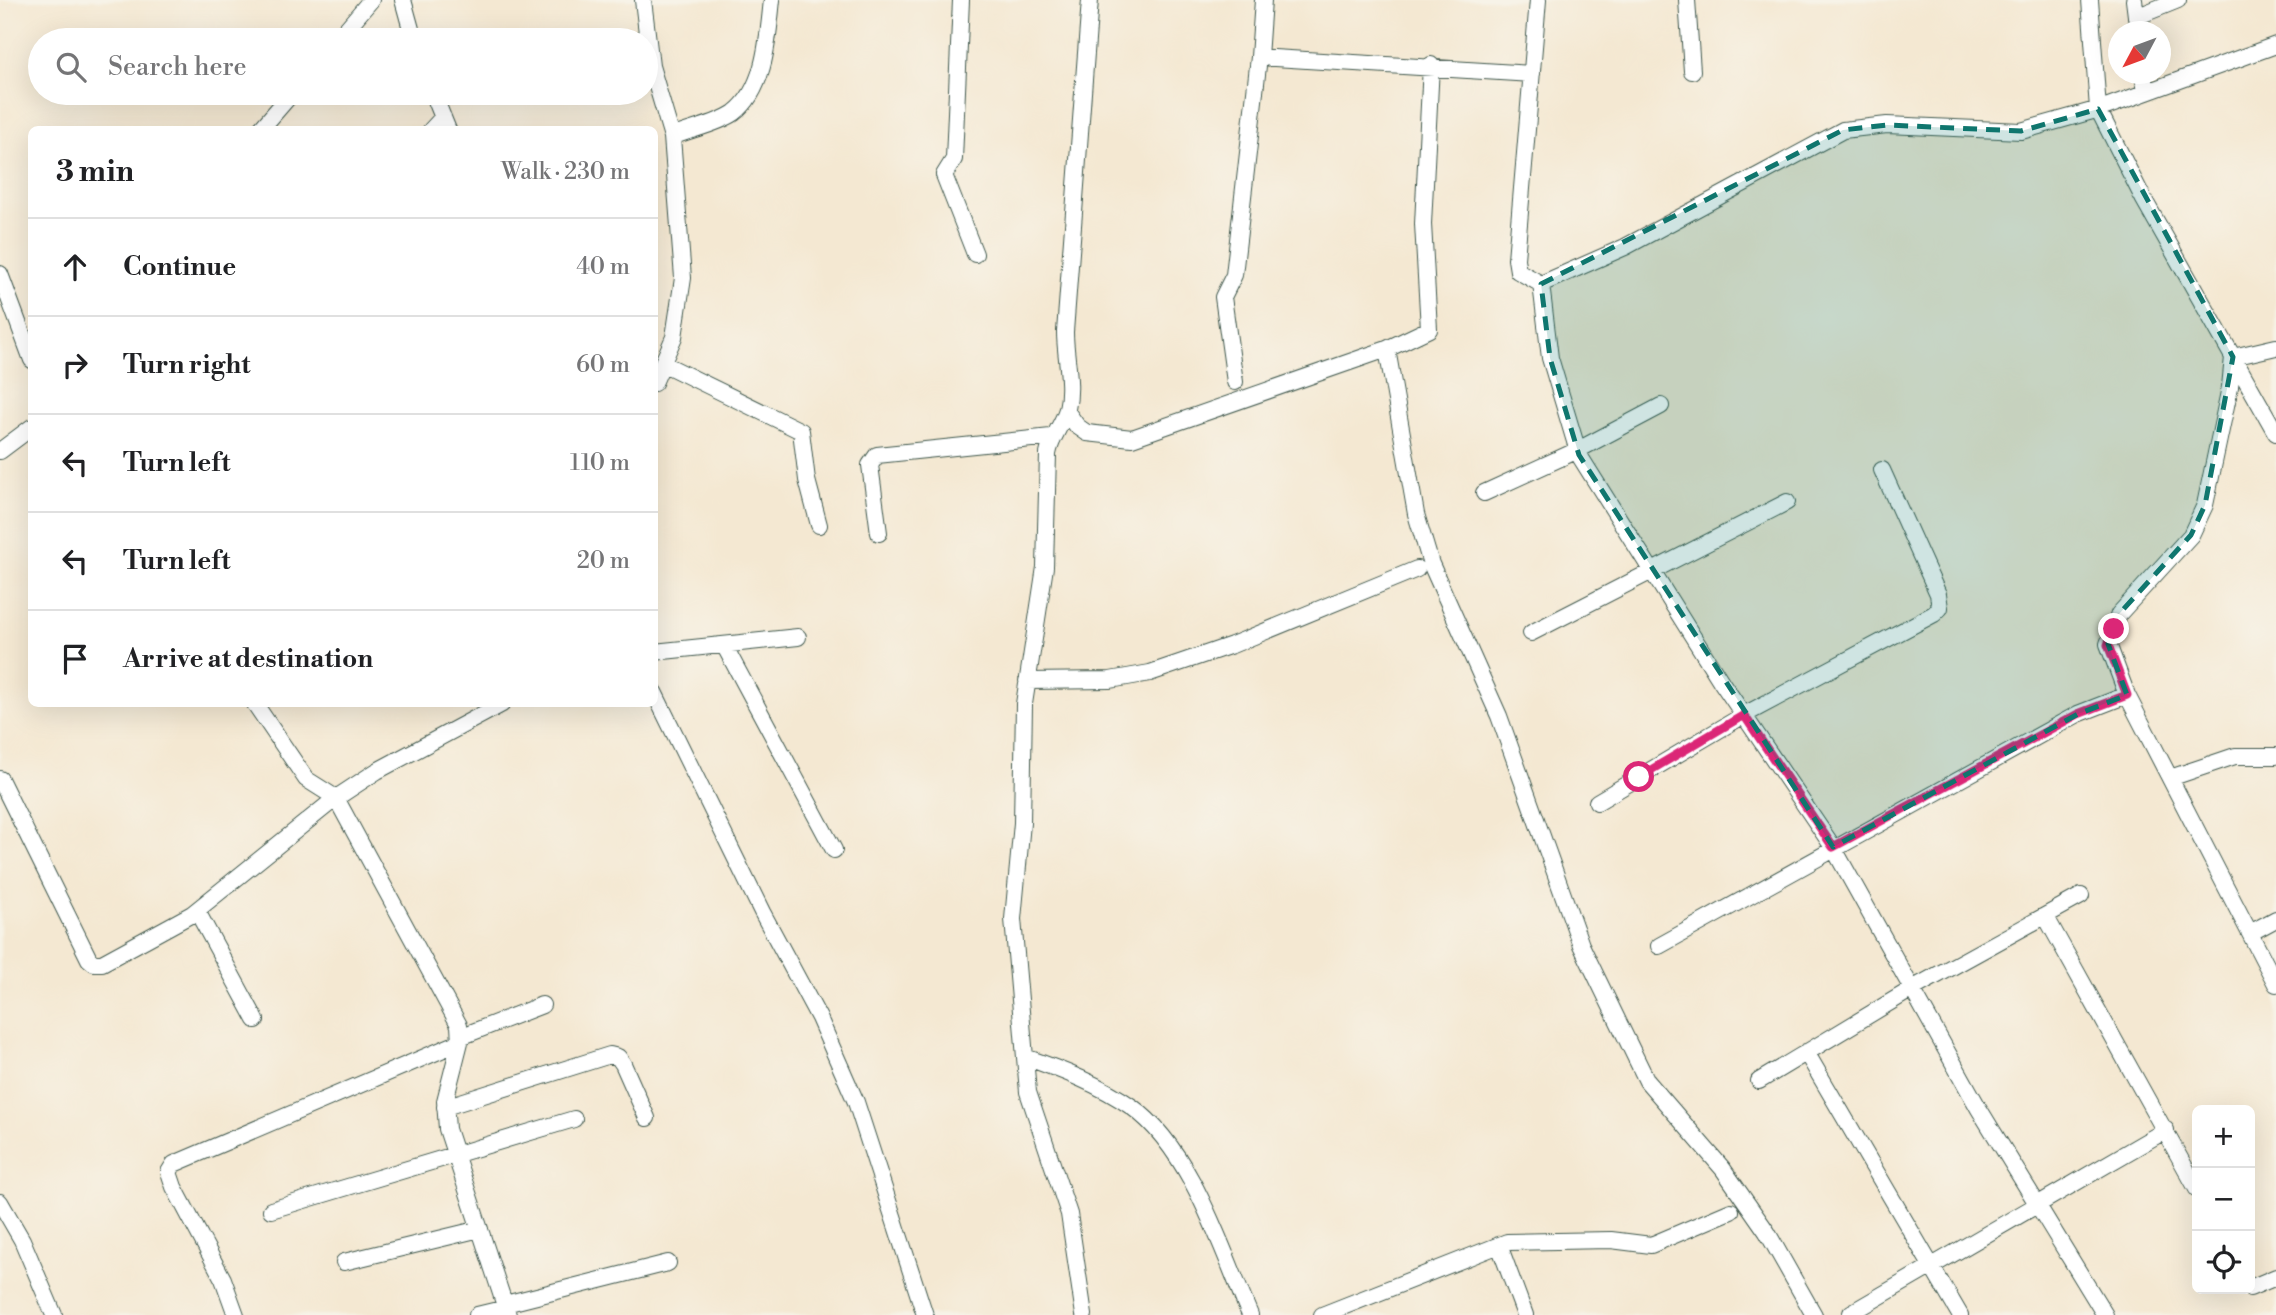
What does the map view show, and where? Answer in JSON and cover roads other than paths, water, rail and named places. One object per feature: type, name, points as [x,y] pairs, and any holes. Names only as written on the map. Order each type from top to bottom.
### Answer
[{"type":"street","points":[[347,28],[371,0]]},
{"type":"street","points":[[403,0],[411,28]]},
{"type":"street","points":[[643,0],[647,28]]},
{"type":"street","points":[[672,137],[733,113],[744,102],[758,77],[767,46],[772,0]]},
{"type":"street","points":[[961,0],[954,159],[944,174],[975,254]]},
{"type":"street","points":[[1084,1315],[1069,1214],[1028,1092],[1013,919],[1022,823],[1027,681],[1045,567],[1048,454],[1051,437],[1067,412],[1070,390],[1065,359],[1065,332],[1090,0]]},
{"type":"street","points":[[1235,382],[1223,297],[1234,275],[1263,0]]},
{"type":"street","points":[[1538,0],[1517,259],[1518,271],[1541,285]]},
{"type":"street","points":[[1688,0],[1692,71]]},
{"type":"street","points":[[2090,0],[2098,109],[2143,198],[2276,433]]},
{"type":"street","points":[[2134,0],[2137,21]]},
{"type":"street","points":[[2142,21],[2178,0]]},
{"type":"street","points":[[1541,285],[1625,247],[1843,130],[1887,125],[2021,131],[2098,109],[2276,45]]},
{"type":"street","points":[[1259,57],[1431,65],[1532,74]]},
{"type":"street","points":[[1067,412],[1077,426],[1087,433],[1132,438],[1387,349],[1423,332],[1431,323],[1423,224],[1431,65]]},
{"type":"street","points":[[2145,84],[2146,92]]},
{"type":"street","points":[[658,87],[672,137],[683,278],[674,337],[658,375]]},
{"type":"street","points":[[263,126],[282,105]]},
{"type":"street","points":[[438,105],[446,123]]},
{"type":"street","points":[[0,274],[28,347]]},
{"type":"street","points":[[1541,285],[1550,358],[1578,450],[1744,715],[1833,847],[1979,1109],[2105,1315]]},
{"type":"street","points":[[2233,357],[2276,347]]},
{"type":"street","points":[[1387,349],[1416,513],[1431,564],[1499,716],[1581,945],[1647,1081],[1723,1169],[1767,1232],[1814,1315]]},
{"type":"street","points":[[2233,357],[2230,387],[2205,505],[2196,525],[2174,558],[2119,614],[2108,645],[2127,695],[2276,984]]},
{"type":"street","points":[[664,364],[802,431],[807,480],[819,525]]},
{"type":"street","points":[[1484,492],[1578,450],[1661,406]]},
{"type":"street","points":[[0,452],[28,431]]},
{"type":"street","points":[[879,533],[870,465],[877,455],[1051,437]]},
{"type":"street","points":[[1597,802],[1744,715],[1934,614],[1940,608],[1938,594],[1882,470]]},
{"type":"street","points":[[1531,633],[1787,502]]},
{"type":"street","points":[[1027,681],[1110,680],[1150,673],[1232,645],[1418,569]]},
{"type":"street","points":[[658,652],[798,637]]},
{"type":"street","points":[[724,645],[834,850]]},
{"type":"street","points":[[1659,946],[1833,847],[2078,714],[2127,695]]},
{"type":"street","points":[[658,700],[762,912],[818,1018],[856,1102],[925,1315]]},
{"type":"street","points":[[257,707],[306,779],[336,798],[459,1025],[460,1040],[445,1107],[447,1129],[506,1309]]},
{"type":"street","points":[[0,779],[89,959],[94,963],[102,962],[197,911],[336,798],[377,771],[496,707]]},
{"type":"street","points":[[2170,778],[2235,756],[2276,755]]},
{"type":"street","points":[[1759,1081],[1912,989],[2081,896]]},
{"type":"street","points":[[197,911],[256,1020]]},
{"type":"street","points":[[2046,917],[2192,1179]]},
{"type":"street","points":[[2250,933],[2276,919]]},
{"type":"street","points":[[236,1315],[223,1279],[174,1187],[169,1172],[174,1164],[542,1006]]},
{"type":"street","points":[[1806,1052],[1961,1315]]},
{"type":"street","points":[[445,1107],[610,1055],[618,1057],[623,1064],[647,1118]]},
{"type":"street","points":[[1025,1057],[1070,1072],[1111,1094],[1134,1108],[1158,1134],[1185,1167],[1250,1315]]},
{"type":"street","points":[[271,1210],[574,1119]]},
{"type":"street","points":[[1851,1313],[1931,1264],[2166,1130]]},
{"type":"street","points":[[0,1202],[22,1240],[54,1315]]},
{"type":"street","points":[[1322,1315],[1499,1245],[1611,1240],[1651,1245],[1731,1211]]},
{"type":"street","points":[[344,1262],[480,1229]]},
{"type":"street","points":[[1499,1245],[1525,1315]]},
{"type":"street","points":[[477,1315],[668,1263]]},
{"type":"street","points":[[2255,1286],[2276,1277]]}]
